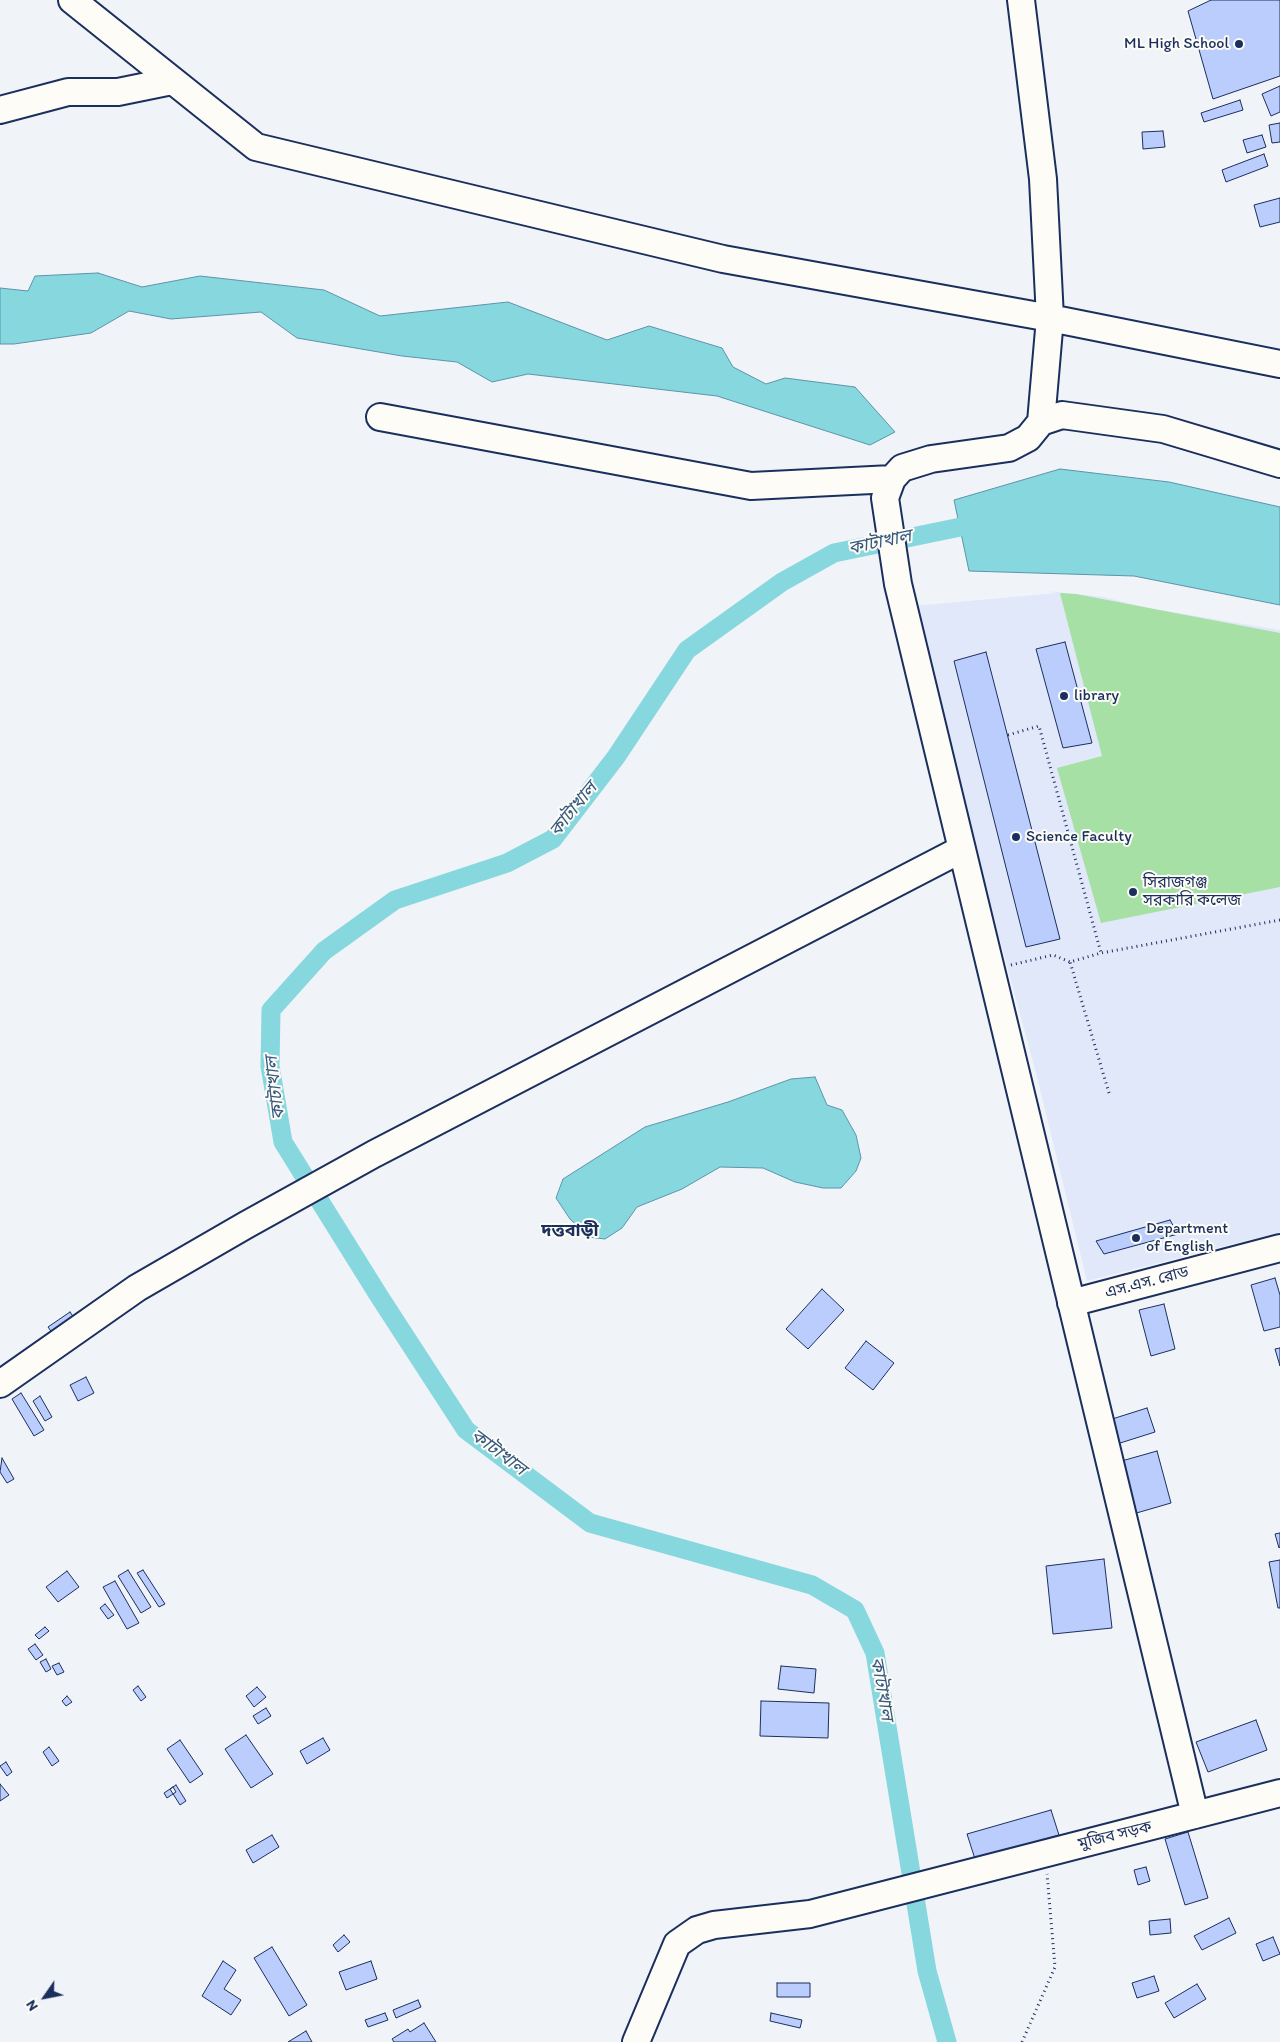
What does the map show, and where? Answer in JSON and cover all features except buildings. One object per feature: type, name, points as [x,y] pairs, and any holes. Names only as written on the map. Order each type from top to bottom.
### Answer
[{"type":"street","points":[[72,0],[256,147],[723,259],[1050,318],[1280,364]]},
{"type":"street","points":[[1021,0],[1043,179],[1050,318],[1041,422]]},
{"type":"street","points":[[0,110],[68,92],[118,92],[172,81]]},
{"type":"street","points":[[1195,1815],[898,584],[889,488],[902,468],[914,463],[1009,448],[1028,438],[1041,422],[1062,415],[1163,429],[1280,464]]},
{"type":"street","points":[[380,417],[751,486],[889,488]]},
{"type":"street","points":[[0,1384],[137,1288],[246,1225],[374,1154],[962,849]]},
{"type":"street","name":"এস.এস. রোড","points":[[1071,1303],[1280,1248]]},
{"type":"street","name":"মুজিব সড়ক","points":[[636,2042],[677,1944],[697,1930],[714,1925],[810,1914],[1280,1793]]},
{"type":"path","points":[[1008,735],[1039,726],[1101,953]]},
{"type":"path","points":[[991,970],[1053,955],[1070,962],[1101,953],[1280,920]]},
{"type":"path","points":[[1070,962],[1109,1093]]},
{"type":"path","points":[[1022,2042],[1055,1967],[1045,1853]]},
{"type":"shaded area","name":"সিরাজগঞ্জ সরকারি কলেজ","points":[[1047,591],[1104,597],[1147,608],[1280,630],[1280,1232],[1087,1281],[1037,1077],[964,806],[914,606],[1057,593]]},
{"type":"green space","points":[[1060,593],[1076,594],[1280,633],[1280,887],[1101,923],[1057,768],[1102,756]]},
{"type":"water","points":[[98,273],[142,287],[200,276],[324,290],[380,316],[508,302],[607,340],[649,326],[722,348],[733,367],[766,384],[785,378],[855,387],[895,432],[870,445],[717,396],[528,374],[492,382],[457,362],[402,356],[297,338],[261,312],[171,319],[129,311],[91,333],[14,344],[0,344],[0,288],[28,291],[35,276]]},
{"type":"water","points":[[1060,469],[1169,482],[1280,507],[1280,605],[1134,576],[969,571],[954,500]]},
{"type":"water","points":[[815,1077],[827,1105],[842,1110],[856,1135],[861,1158],[856,1171],[841,1188],[823,1188],[795,1182],[763,1168],[720,1167],[682,1189],[637,1207],[622,1228],[605,1239],[589,1237],[570,1219],[556,1198],[563,1179],[645,1127],[728,1102],[791,1079]]},
{"type":"waterway","name":"কাটাখাল","points":[[947,2042],[927,1971],[875,1653],[855,1610],[812,1585],[590,1523],[466,1430],[379,1296],[283,1142],[270,1066],[271,1010],[324,951],[395,900],[507,863],[553,839],[616,757],[687,650],[782,582],[834,553],[985,522]]},
{"type":"place","name":"ML High School","points":[[1239,44]]},
{"type":"place","name":"library","points":[[1064,696]]},
{"type":"place","name":"Science Faculty","points":[[1016,837]]},
{"type":"place","name":"সিরাজগঞ্জ সরকারি কলেজ","points":[[1133,892]]},
{"type":"place","name":"Department of English","points":[[1136,1238]]},
{"type":"district","name":"দত্তবাড়ী","points":[[570,1231]]}]
